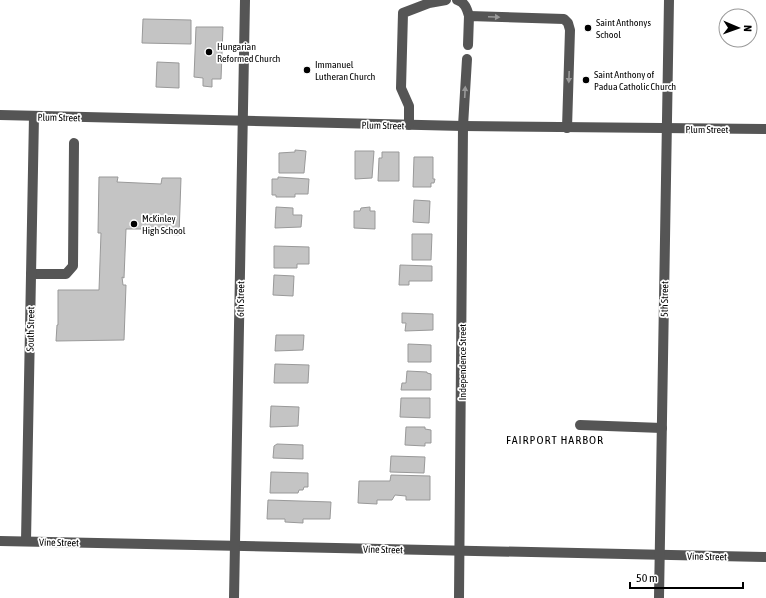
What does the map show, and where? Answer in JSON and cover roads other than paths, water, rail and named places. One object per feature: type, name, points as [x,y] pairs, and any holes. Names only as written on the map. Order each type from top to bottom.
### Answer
[{"type":"street","name":"6th Street","points":[[234,598],[245,0]]},
{"type":"street","points":[[409,125],[409,106],[401,88],[403,13],[429,3],[446,0]]},
{"type":"street","points":[[458,0],[461,1],[466,7],[469,16],[468,45]]},
{"type":"street","name":"5th Street","points":[[659,598],[669,0]]},
{"type":"street","points":[[469,16],[564,19],[568,22],[570,30],[567,128]]},
{"type":"street","name":"Independence Street","points":[[459,598],[463,126],[467,58]]},
{"type":"street","name":"Plum Street","points":[[0,115],[567,128],[766,129]]},
{"type":"street","name":"South Street","points":[[26,541],[34,116]]},
{"type":"street","points":[[31,274],[66,274],[73,266],[74,143]]},
{"type":"street","points":[[580,425],[662,428]]},
{"type":"street","name":"Vine Street","points":[[0,541],[766,557]]},
{"type":"place","name":"Saint Anthonys School","points":[[588,28]]},
{"type":"place","name":"Hungarian Reformed Church","points":[[209,52]]},
{"type":"place","name":"Immanuel Lutheran Church","points":[[307,70]]},
{"type":"place","name":"Saint Anthony of Padua Catholic Church","points":[[586,80]]},
{"type":"place","name":"McKinley High School","points":[[134,224]]},
{"type":"district","name":"FAIRPORT HARBOR","points":[[555,440]]}]
